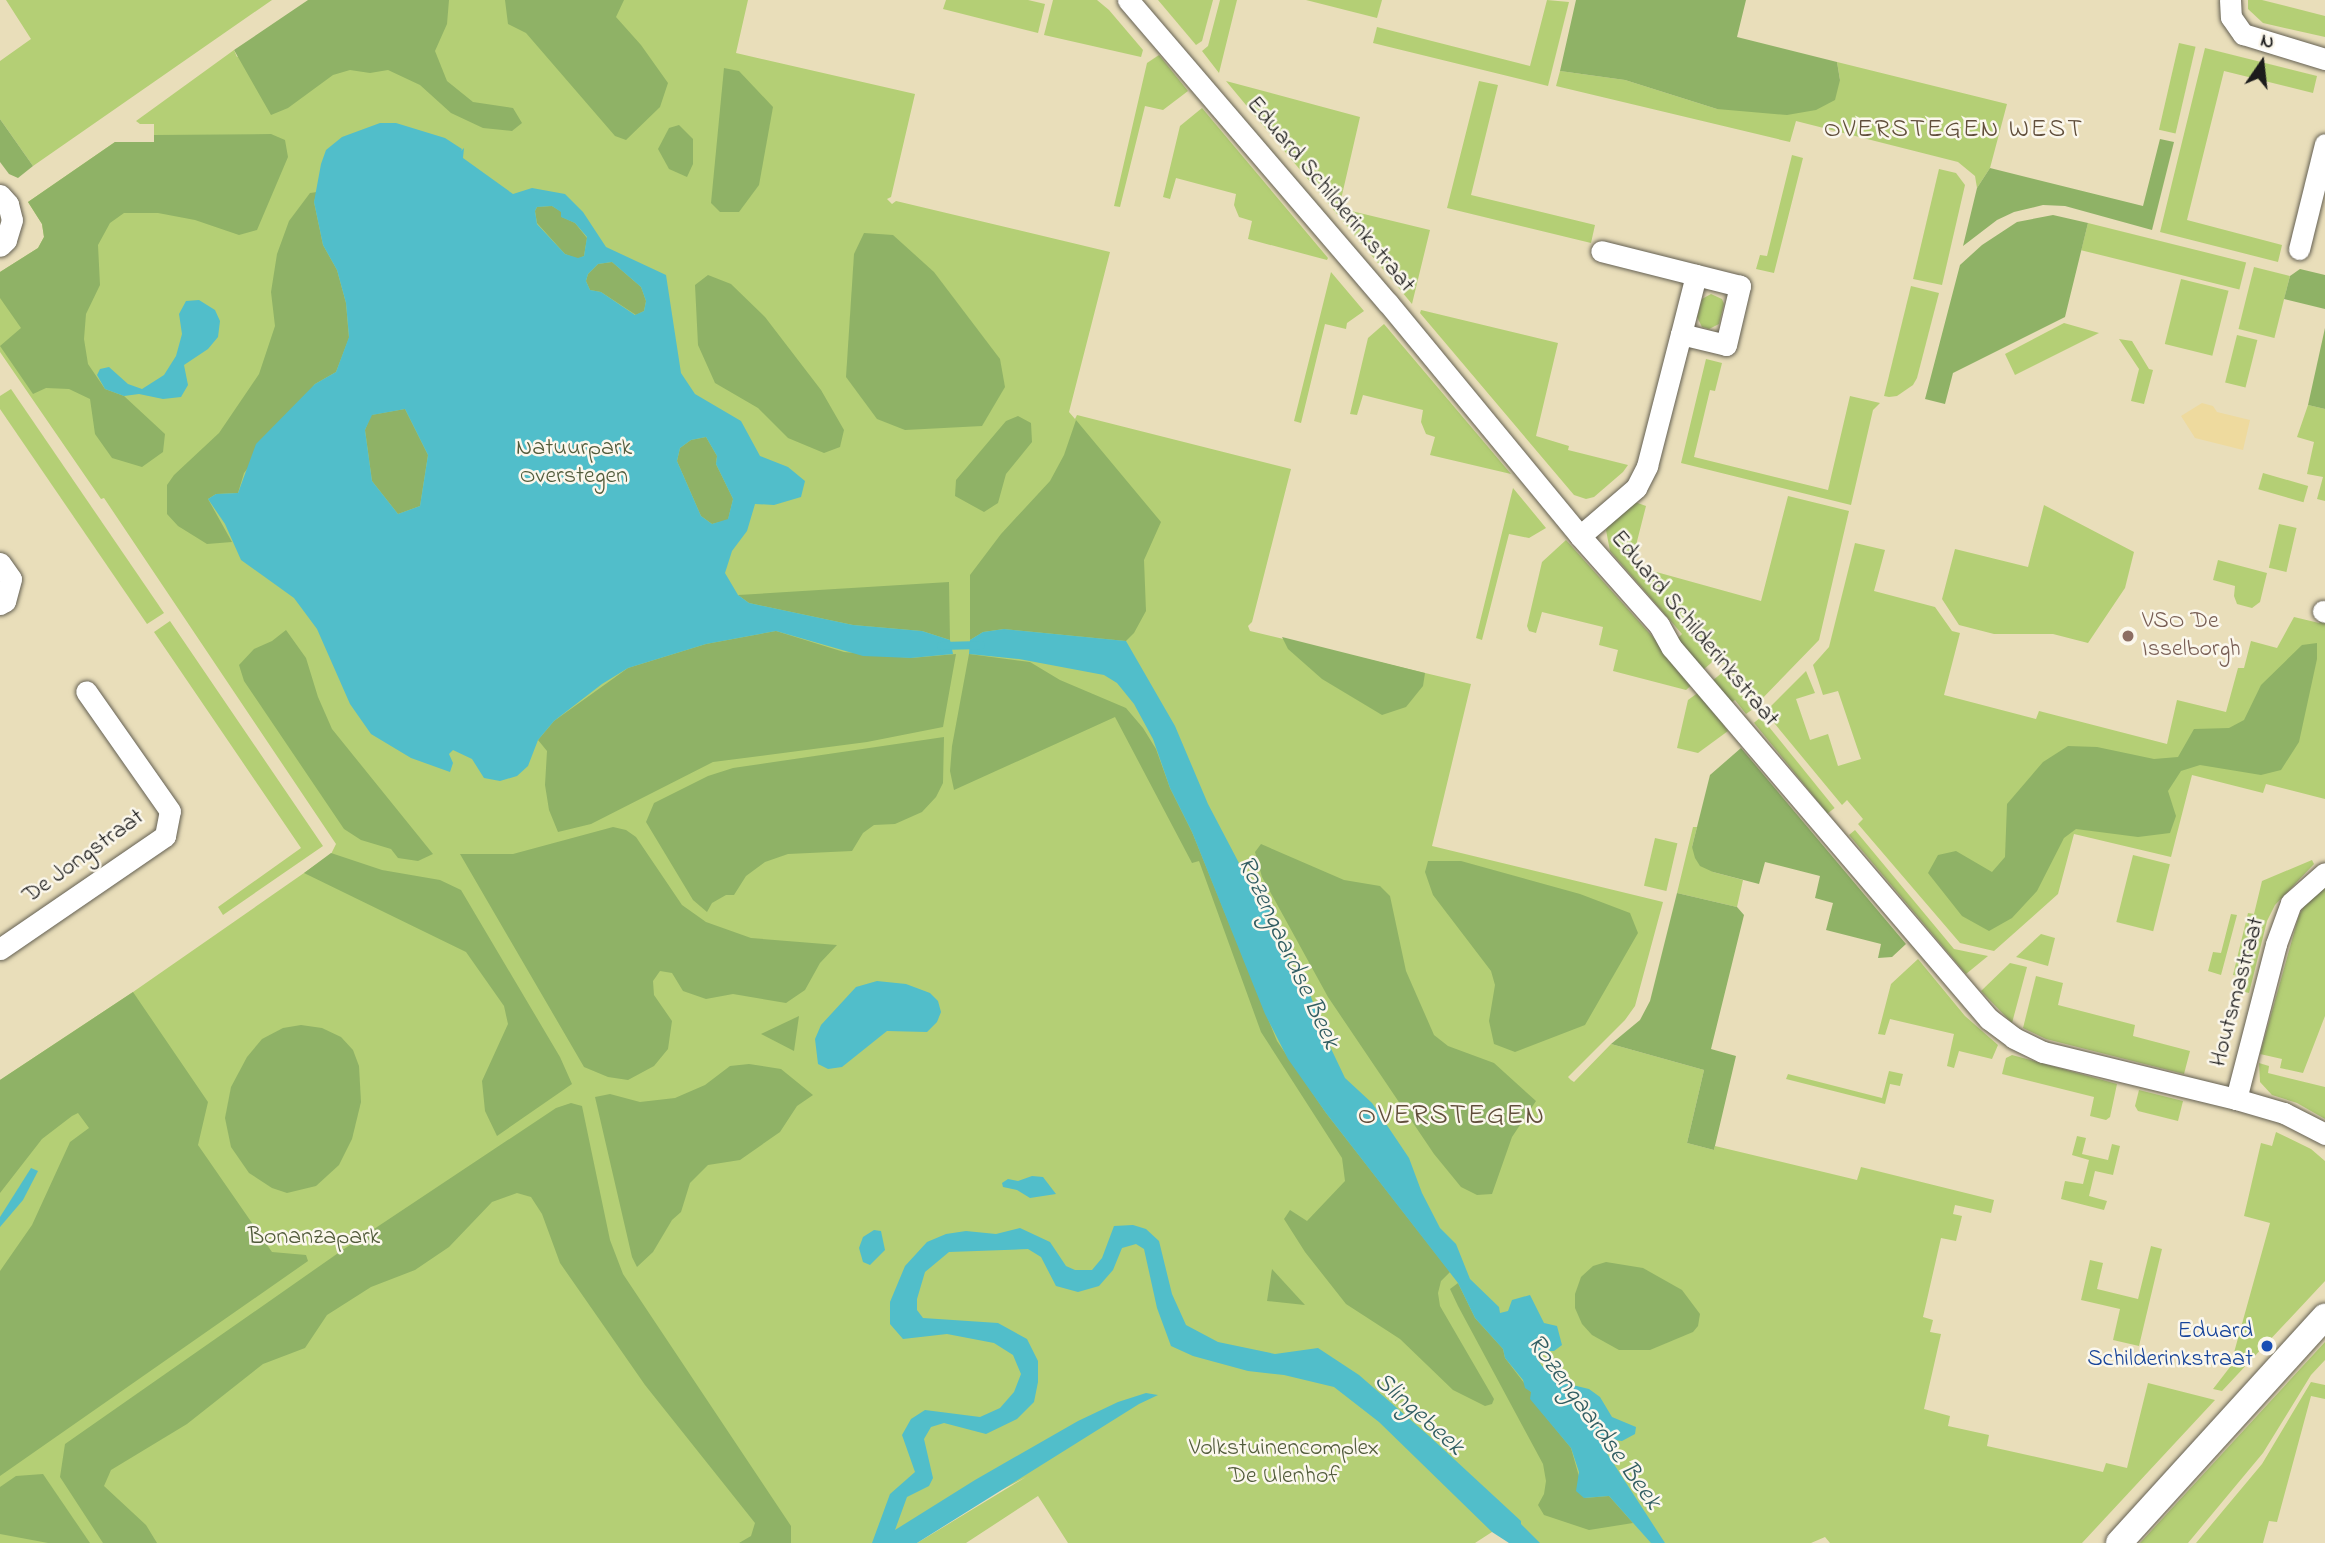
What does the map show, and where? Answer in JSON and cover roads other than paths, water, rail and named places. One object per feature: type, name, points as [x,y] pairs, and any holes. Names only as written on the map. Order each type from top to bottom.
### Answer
[{"type":"street","name":"Eduard Schilderinkstraat","points":[[1128,0],[1388,303],[1580,536],[1989,1019],[2014,1038],[2043,1052],[2236,1098],[2284,1113],[2325,1134]]},
{"type":"street","points":[[2230,0],[2231,17],[2243,34],[2325,59]]},
{"type":"street","points":[[2299,249],[2325,144]]},
{"type":"street","points":[[0,246],[6,240],[12,220],[4,200]]},
{"type":"street","points":[[1601,251],[1740,286],[1726,345],[1681,334]]},
{"type":"street","points":[[1580,536],[1636,488],[1647,466],[1696,275]]},
{"type":"street","points":[[0,563],[11,579],[5,601],[0,604]]},
{"type":"street","name":"De Jongstraat","points":[[0,949],[165,836],[170,811],[86,691]]},
{"type":"street","name":"Houtsmastraat","points":[[2236,1098],[2276,944],[2291,903],[2325,873]]},
{"type":"street","points":[[2119,1543],[2325,1317]]},
{"type":"water","points":[[380,123],[396,123],[445,138],[462,149],[461,151],[464,148],[463,158],[513,194],[532,188],[565,194],[583,212],[606,247],[666,275],[681,373],[695,394],[741,421],[760,456],[788,467],[805,481],[801,497],[774,505],[755,504],[747,531],[732,551],[725,573],[738,595],[749,603],[853,625],[922,631],[950,640],[953,654],[911,658],[863,656],[776,631],[706,644],[628,668],[602,684],[554,721],[538,740],[528,766],[517,776],[500,781],[484,778],[472,759],[453,750],[449,754],[453,763],[450,772],[411,758],[371,734],[350,704],[317,629],[294,598],[241,560],[225,524],[208,499],[216,494],[238,493],[256,444],[315,384],[336,372],[349,337],[346,303],[337,270],[323,245],[314,202],[326,150],[342,137]],"holes":[[[552,206],[561,212],[561,217],[575,223],[587,237],[584,256],[578,258],[565,254],[537,224],[537,207]],[[612,262],[641,287],[646,301],[644,311],[635,315],[601,292],[590,290],[586,281],[588,274],[598,264]],[[405,409],[428,455],[420,506],[398,514],[372,481],[365,430],[372,415]],[[706,437],[717,456],[716,464],[733,499],[728,519],[712,524],[701,516],[677,461],[680,448],[691,440]]]},
{"type":"water","points":[[199,300],[215,310],[220,321],[218,337],[208,349],[184,365],[188,385],[181,397],[163,399],[139,394],[124,396],[105,389],[97,375],[100,369],[109,367],[128,384],[142,389],[164,375],[176,356],[182,334],[179,314],[186,301]]},
{"type":"water","points":[[1004,629],[1126,641],[1175,726],[1208,804],[1240,865],[1270,910],[1293,969],[1310,994],[1325,1036],[1345,1078],[1372,1103],[1409,1158],[1422,1193],[1440,1228],[1456,1244],[1470,1279],[1499,1307],[1500,1313],[1508,1311],[1512,1300],[1530,1295],[1544,1323],[1557,1326],[1562,1345],[1554,1351],[1539,1351],[1535,1355],[1542,1366],[1560,1382],[1589,1389],[1600,1397],[1612,1417],[1636,1427],[1635,1434],[1622,1441],[1597,1438],[1665,1543],[1651,1543],[1609,1496],[1584,1498],[1576,1491],[1579,1472],[1571,1448],[1530,1399],[1531,1392],[1525,1388],[1523,1380],[1505,1358],[1503,1349],[1475,1318],[1458,1283],[1326,1113],[1288,1059],[1265,1014],[1192,832],[1170,788],[1153,739],[1134,704],[1117,683],[1104,675],[1019,659],[969,654],[970,640],[983,632]]},
{"type":"water","points":[[877,981],[906,984],[930,993],[938,1001],[941,1012],[937,1022],[927,1032],[887,1031],[842,1067],[828,1069],[818,1064],[815,1039],[821,1025],[856,987]]},
{"type":"water","points":[[31,1168],[38,1171],[23,1200],[0,1227],[0,1217]]},
{"type":"water","points":[[1032,1176],[1043,1177],[1056,1194],[1030,1198],[1017,1190],[1003,1187],[1002,1183],[1008,1179],[1018,1181]]},
{"type":"water","points":[[1133,1225],[1146,1229],[1159,1241],[1172,1294],[1186,1325],[1218,1342],[1275,1354],[1318,1348],[1359,1375],[1428,1435],[1521,1521],[1540,1543],[1509,1543],[1492,1532],[1379,1422],[1334,1387],[1284,1375],[1248,1371],[1193,1356],[1171,1346],[1157,1308],[1144,1249],[1136,1244],[1122,1248],[1113,1270],[1099,1286],[1078,1292],[1056,1286],[1041,1257],[1028,1249],[949,1252],[925,1272],[917,1299],[917,1310],[923,1318],[998,1323],[1027,1339],[1038,1361],[1038,1382],[1034,1402],[1017,1419],[986,1434],[944,1423],[931,1427],[924,1439],[933,1478],[929,1486],[907,1497],[895,1530],[1078,1421],[1118,1402],[1146,1393],[1158,1395],[1139,1404],[917,1543],[872,1543],[890,1494],[915,1472],[902,1435],[911,1419],[925,1410],[980,1417],[1000,1408],[1014,1392],[1021,1374],[1013,1355],[994,1343],[947,1334],[903,1339],[890,1324],[890,1302],[905,1266],[927,1242],[946,1234],[966,1231],[996,1234],[1020,1228],[1050,1242],[1066,1266],[1075,1270],[1092,1270],[1102,1258],[1114,1226]]},
{"type":"water","points":[[874,1230],[881,1231],[885,1250],[870,1265],[863,1262],[859,1248],[863,1237]]},
{"type":"waterway","name":"Rozengaardse Beek","points":[[941,646],[981,645]]},
{"type":"place","name":"VSO De Isselborgh","points":[[2128,636]]},
{"type":"place","name":"Eduard Schilderinkstraat","points":[[2267,1346]]},
{"type":"district","name":"OVERSTEGEN WEST","points":[[1954,131]]},
{"type":"district","name":"OVERSTEGEN","points":[[1452,1117]]},
{"type":"park label","name":"Natuurpark Overstegen","points":[[574,463]]},
{"type":"park label","name":"Bonanzapark","points":[[314,1238]]},
{"type":"park label","name":"Volkstuinencomplex De Ulenhof","points":[[1284,1463]]},
{"type":"water label","name":"Slingebeek","points":[[1418,1415]]}]
